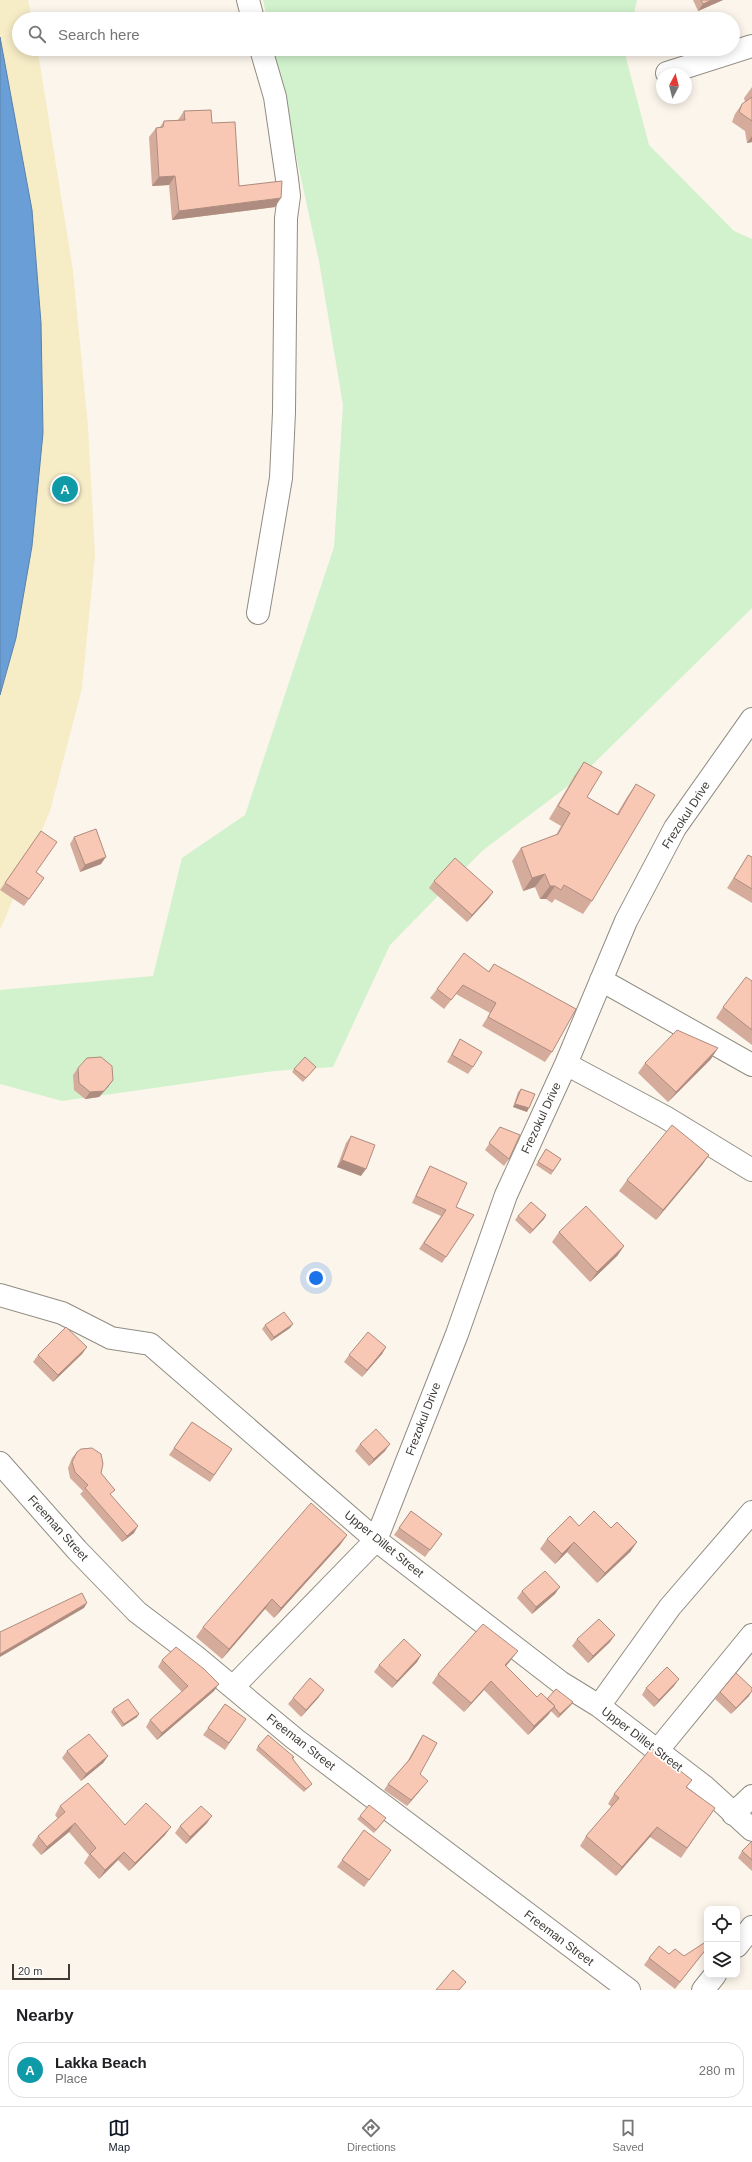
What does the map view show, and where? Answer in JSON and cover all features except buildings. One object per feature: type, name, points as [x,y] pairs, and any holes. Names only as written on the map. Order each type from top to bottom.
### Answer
[{"type":"street","points":[[248,0],[251,12]]},
{"type":"street","points":[[740,50],[752,46]]},
{"type":"street","points":[[258,613],[280,478],[284,412],[286,218],[289,196],[275,97],[263,56]]},
{"type":"street","points":[[680,68],[719,56]]},
{"type":"street","name":"Frezokul Drive","points":[[376,1540],[456,1334],[506,1195],[566,1064],[626,921],[675,828],[752,719]]},
{"type":"street","points":[[601,980],[752,1065]]},
{"type":"street","points":[[566,1064],[665,1117],[752,1170]]},
{"type":"street","name":"Upper Dillet Street","points":[[0,1295],[62,1313],[111,1338],[150,1344],[376,1540],[560,1682],[599,1706],[705,1787],[752,1830]]},
{"type":"street","name":"Freeman Street","points":[[0,1463],[77,1550],[137,1612],[233,1687],[301,1744],[629,1990]]},
{"type":"street","points":[[599,1706],[670,1607],[752,1512]]},
{"type":"street","points":[[233,1687],[376,1540]]},
{"type":"street","points":[[657,1751],[752,1635]]},
{"type":"street","points":[[734,1814],[752,1796]]},
{"type":"street","points":[[740,1942],[752,1927]]},
{"type":"street","points":[[703,1990],[713,1978]]},
{"type":"green space","points":[[263,0],[637,0],[634,12],[266,12]]},
{"type":"green space","points":[[275,56],[626,56],[649,145],[734,231],[752,239],[752,608],[580,777],[482,851],[390,945],[333,1067],[274,1071],[62,1101],[0,1084],[0,990],[153,976],[182,858],[245,815],[334,547],[343,405],[319,261]]},
{"type":"sand","points":[[0,0],[28,0],[31,12],[12,12],[12,56],[38,56],[41,71],[73,271],[88,427],[95,555],[82,688],[50,811],[0,930],[0,695],[16,638],[32,546],[43,433],[41,323],[32,210],[0,37]]},
{"type":"water","points":[[0,37],[32,210],[41,323],[43,433],[32,546],[16,638],[0,695]]},
{"type":"place","name":"Lakka Beach","points":[[65,489]]}]
